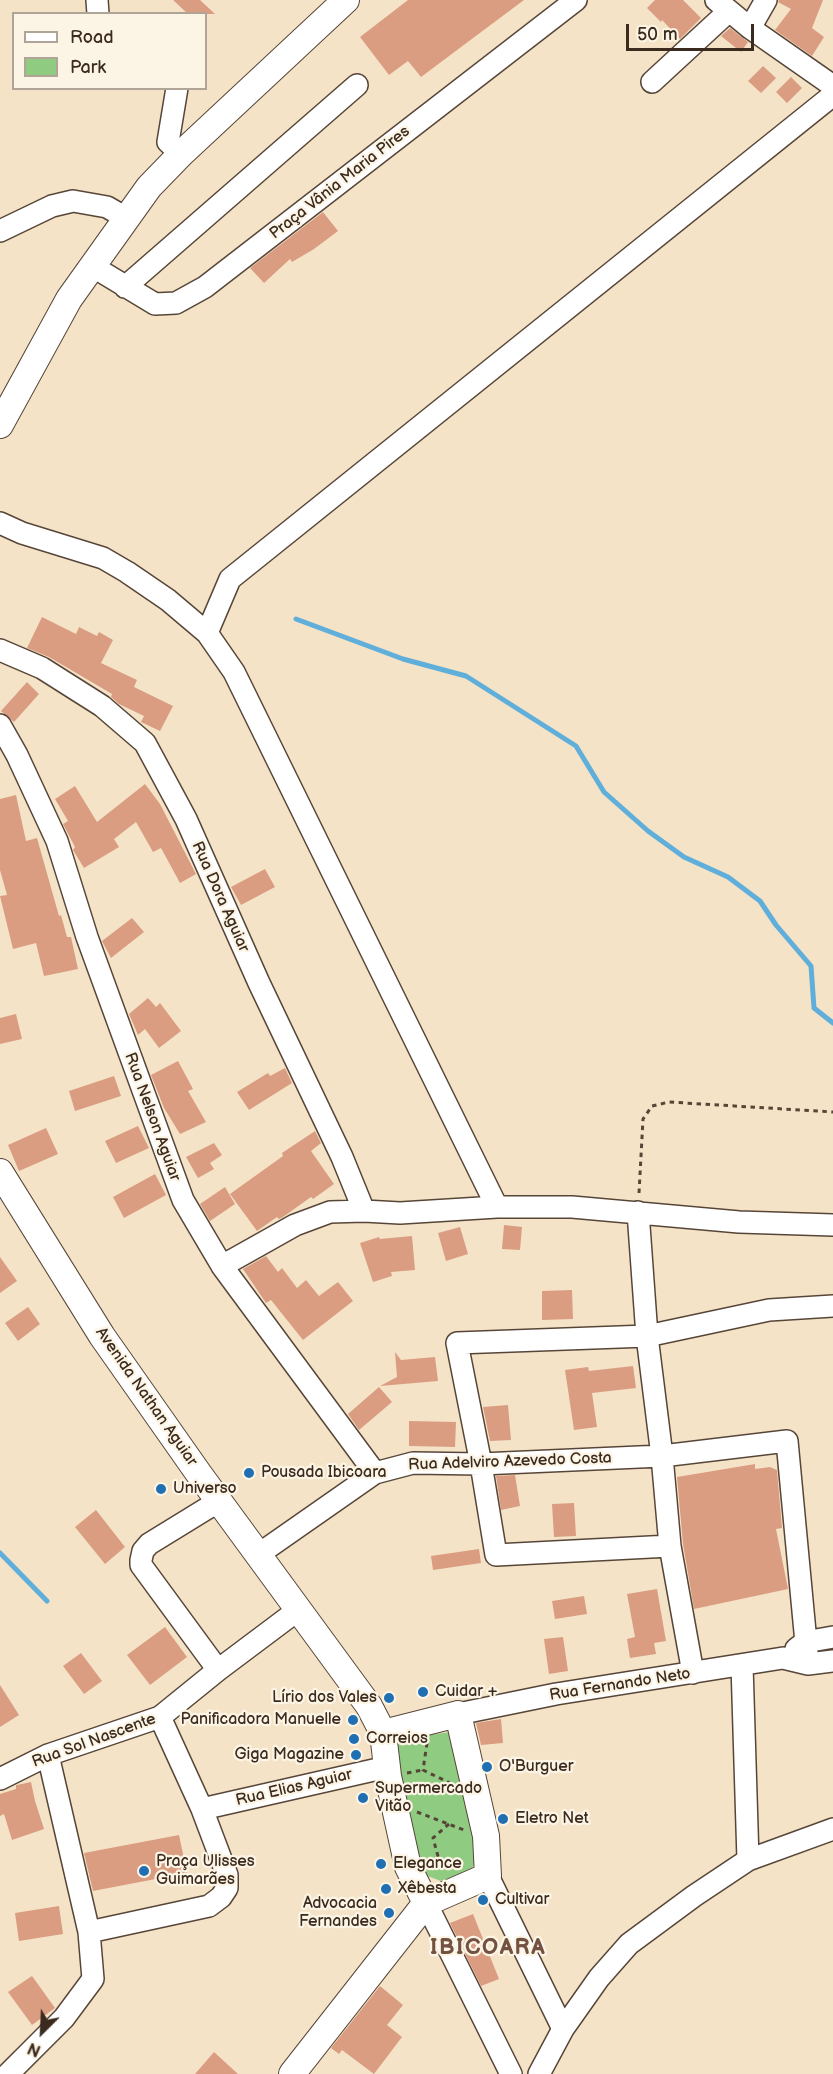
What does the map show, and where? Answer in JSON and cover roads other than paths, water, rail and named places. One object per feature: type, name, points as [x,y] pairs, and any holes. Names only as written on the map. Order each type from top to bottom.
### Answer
[{"type":"main road","points":[[0,425],[69,299],[149,187],[181,154],[346,0]]},
{"type":"main road","name":"Avenida Nathan Aguiar","points":[[0,1172],[102,1336],[369,1706],[383,1733]]},
{"type":"main road","points":[[292,2074],[426,1903],[488,1876],[486,1836],[459,1714],[383,1733],[387,1767],[408,1868],[426,1903]]},
{"type":"street","name":"Praça Vânia Maria Pires","points":[[92,266],[155,304],[176,303],[205,286],[576,0]]},
{"type":"street","points":[[750,28],[766,0]]},
{"type":"street","points":[[652,82],[723,5],[750,28],[833,86]]},
{"type":"street","points":[[125,287],[357,85]]},
{"type":"street","points":[[177,90],[168,142],[181,154]]},
{"type":"street","points":[[207,633],[230,579],[833,95]]},
{"type":"street","points":[[0,231],[52,206],[73,201],[107,207],[126,218]]},
{"type":"street","points":[[0,523],[22,533],[103,558],[168,600],[207,633],[234,672],[497,1207]]},
{"type":"street","name":"Rua Dora Aguiar","points":[[0,650],[42,668],[102,706],[145,743],[186,819],[258,983],[342,1156],[364,1210]]},
{"type":"street","name":"Rua Nelson Aguiar","points":[[0,725],[17,754],[57,841],[87,937],[183,1200],[222,1266],[375,1473]]},
{"type":"street","points":[[222,1266],[295,1225],[330,1212],[364,1210],[400,1213],[497,1207],[572,1207],[739,1222],[833,1225]]},
{"type":"street","points":[[638,1212],[647,1336],[662,1456],[670,1546],[693,1673]]},
{"type":"street","points":[[670,1546],[496,1555],[482,1464],[457,1343],[647,1336],[769,1310],[833,1306]]},
{"type":"street","name":"Rua Adelviro Azevedo Costa","points":[[260,1554],[375,1473],[413,1463],[482,1464],[662,1456],[787,1441],[805,1642]]},
{"type":"street","points":[[218,1670],[141,1565],[141,1560],[143,1551],[149,1544],[219,1500]]},
{"type":"street","name":"Rua Sol Nascente","points":[[0,1779],[48,1755],[160,1717],[298,1610]]},
{"type":"street","name":"Rua Fernando Neto","points":[[783,1658],[805,1642],[833,1637]]},
{"type":"street","points":[[805,1642],[808,1664]]},
{"type":"street","name":"Rua Fernando Neto","points":[[459,1714],[556,1694],[783,1658],[808,1664],[833,1661]]},
{"type":"street","points":[[742,1665],[748,1860]]},
{"type":"street","points":[[89,1932],[209,1906],[221,1897],[227,1888],[227,1875],[202,1809],[160,1717]]},
{"type":"street","points":[[8,2074],[64,2018],[93,1979],[89,1932],[48,1755]]},
{"type":"street","name":"Rua Elias Aguiar","points":[[202,1809],[387,1767]]},
{"type":"street","points":[[539,2074],[563,2029],[599,1978],[629,1944],[748,1860],[833,1829]]},
{"type":"street","points":[[488,1876],[563,2029]]},
{"type":"street","points":[[426,1903],[511,2074]]},
{"type":"waterway","points":[[296,619],[403,659],[466,676],[576,746],[604,792],[648,831],[684,857],[728,877],[760,901],[776,925],[811,966],[814,1008],[833,1023]]},
{"type":"waterway","points":[[0,1553],[47,1601]]},
{"type":"place","name":"Pousada Ibicoara","points":[[249,1473]]},
{"type":"place","name":"Universo","points":[[161,1489]]},
{"type":"place","name":"Cuidar +","points":[[423,1692]]},
{"type":"place","name":"Lírio dos Vales","points":[[389,1698]]},
{"type":"place","name":"Panificadora Manuelle","points":[[353,1720]]},
{"type":"place","name":"Correios","points":[[354,1739]]},
{"type":"place","name":"Giga Magazine","points":[[356,1755]]},
{"type":"place","name":"O'Burguer","points":[[487,1767]]},
{"type":"place","name":"Supermercado Vitão","points":[[363,1798]]},
{"type":"place","name":"Eletro Net","points":[[503,1819]]},
{"type":"place","name":"Elegance","points":[[381,1864]]},
{"type":"place","name":"Praça Ulisses Guimarães","points":[[144,1871]]},
{"type":"place","name":"Xêbesta","points":[[386,1889]]},
{"type":"place","name":"Cultivar","points":[[483,1900]]},
{"type":"place","name":"Advocacia Fernandes","points":[[389,1913]]},
{"type":"district","name":"IBICOARA","points":[[488,1948]]}]
